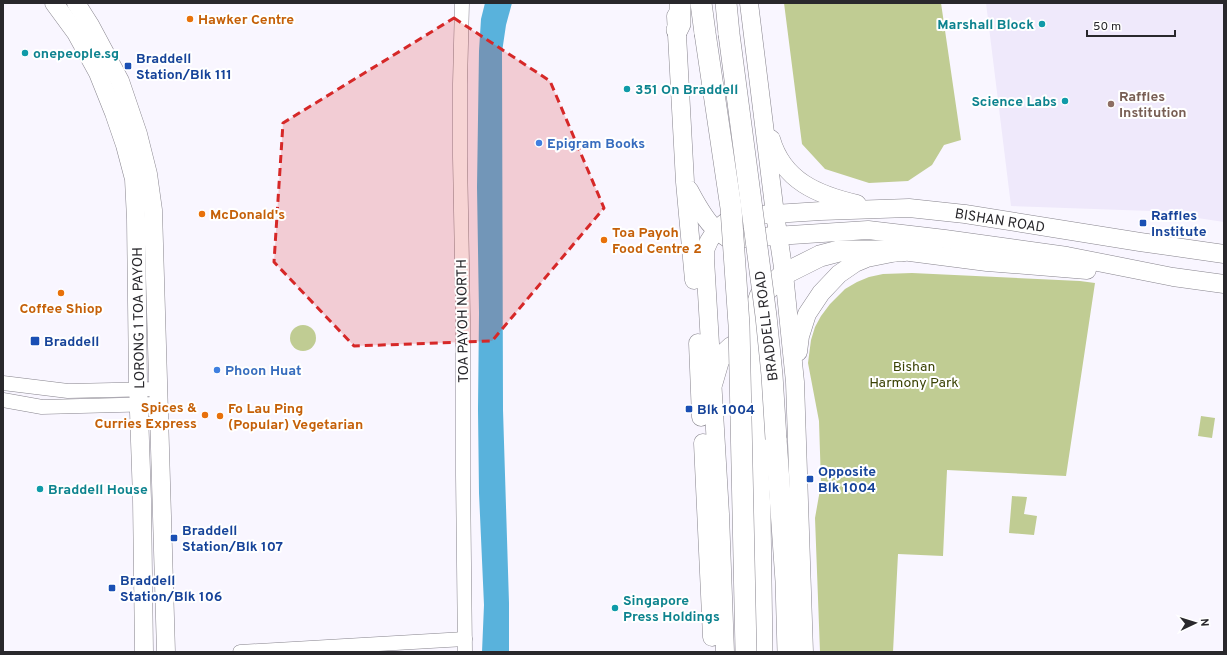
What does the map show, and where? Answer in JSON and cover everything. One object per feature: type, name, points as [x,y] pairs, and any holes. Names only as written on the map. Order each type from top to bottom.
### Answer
[{"type":"highway","points":[[677,30],[680,24],[680,3]]},
{"type":"highway","name":"BRADDELL ROAD","points":[[701,3],[731,208],[739,325],[746,652]]},
{"type":"highway","name":"BRADDELL ROAD","points":[[726,3],[766,316],[772,375],[776,439],[778,652]]},
{"type":"highway","points":[[762,652],[760,511],[752,352],[753,317],[760,296],[784,274],[820,256],[840,251],[902,251]]},
{"type":"highway","points":[[712,382],[719,359],[732,347],[744,348],[752,352]]},
{"type":"highway","points":[[776,439],[786,581],[788,652]]},
{"type":"main road","name":"LORONG 1 TOA PAYOH","points":[[54,3],[83,29],[120,81],[138,134],[148,174],[153,210],[166,652]]},
{"type":"main road","name":"LORONG 1 TOA PAYOH","points":[[76,3],[98,73],[114,113],[134,179],[136,218],[138,398],[142,499],[144,652]]},
{"type":"main road","points":[[675,3],[685,182],[694,282],[713,652]]},
{"type":"main road","name":"BRADDELL ROAD","points":[[749,3],[775,214],[784,274],[795,382],[804,652]]},
{"type":"main road","points":[[762,101],[775,151],[799,182],[833,198],[864,205],[909,208]]},
{"type":"main road","points":[[685,182],[700,210],[716,230],[705,250],[704,258],[720,514],[725,652]]},
{"type":"main road","name":"BISHAN ROAD","points":[[1224,254],[966,214],[909,208],[743,216],[726,222],[716,230],[729,239],[868,230],[934,237],[1067,256],[1173,277],[1224,284]]},
{"type":"main road","points":[[795,382],[800,336],[807,314],[821,293],[839,274],[855,263],[867,258],[902,251],[987,262],[1173,277]]},
{"type":"street","name":"TOA PAYOH NORTH","points":[[240,652],[465,645],[463,324],[460,157],[462,3]]},
{"type":"street","points":[[3,383],[24,387],[138,398]]},
{"type":"street","points":[[3,400],[42,407],[158,397]]},
{"type":"highlighted area","points":[[454,18],[550,81],[604,208],[492,341],[354,346],[274,262],[283,123]]},
{"type":"shaded area","name":"Raffles Institution","points":[[986,3],[1224,3],[1224,222],[1151,211],[1011,206]]},
{"type":"green space","points":[[784,3],[941,3],[961,140],[944,145],[932,165],[908,181],[869,183],[825,169],[802,144]]},
{"type":"green space","name":"Bishan Harmony Park","points":[[912,273],[1095,283],[1066,476],[947,470],[943,556],[898,554],[893,652],[820,652],[815,518],[821,484],[819,421],[808,363],[811,340],[815,327],[821,316],[830,304],[845,289],[869,277],[883,274]]},
{"type":"green space","points":[[303,325],[312,329],[316,338],[312,347],[303,351],[294,347],[290,338],[294,329]]},
{"type":"green space","points":[[1201,416],[1215,418],[1212,438],[1198,436]]},
{"type":"green space","points":[[1012,496],[1027,497],[1024,514],[1037,516],[1034,535],[1009,533]]},
{"type":"water","points":[[485,3],[512,3],[506,25],[502,52],[503,410],[509,603],[509,652],[482,652],[484,605],[479,493],[477,187],[479,51],[481,19]]},
{"type":"place","name":"Hawker Centre","points":[[190,19]]},
{"type":"place","name":"Marshall Block","points":[[1042,24]]},
{"type":"place","name":"onepeople.sg","points":[[25,53]]},
{"type":"place","name":"Braddell Station/Blk 111","points":[[128,66]]},
{"type":"place","name":"351 On Braddell","points":[[627,89]]},
{"type":"place","name":"Science Labs","points":[[1065,101]]},
{"type":"place","name":"Raffles Institution","points":[[1111,104]]},
{"type":"place","name":"Epigram Books","points":[[539,143]]},
{"type":"place","name":"McDonald's","points":[[202,214]]},
{"type":"place","name":"Raffles Institute","points":[[1143,223]]},
{"type":"place","name":"Toa Payoh Food Centre 2","points":[[604,240]]},
{"type":"place","name":"Coffee Shiop","points":[[61,293]]},
{"type":"place","name":"Braddell","points":[[35,341]]},
{"type":"place","name":"Phoon Huat","points":[[217,370]]},
{"type":"place","name":"Blk 1004","points":[[689,409]]},
{"type":"place","name":"Spices & Curries Express","points":[[205,415]]},
{"type":"place","name":"Fo Lau Ping (Popular) Vegetarian","points":[[220,416]]},
{"type":"place","name":"Opposite Blk 1004","points":[[810,479]]},
{"type":"place","name":"Braddell House","points":[[40,489]]},
{"type":"place","name":"Braddell Station/Blk 107","points":[[174,538]]},
{"type":"place","name":"Braddell Station/Blk 106","points":[[112,588]]},
{"type":"place","name":"Singapore Press Holdings","points":[[615,608]]}]
